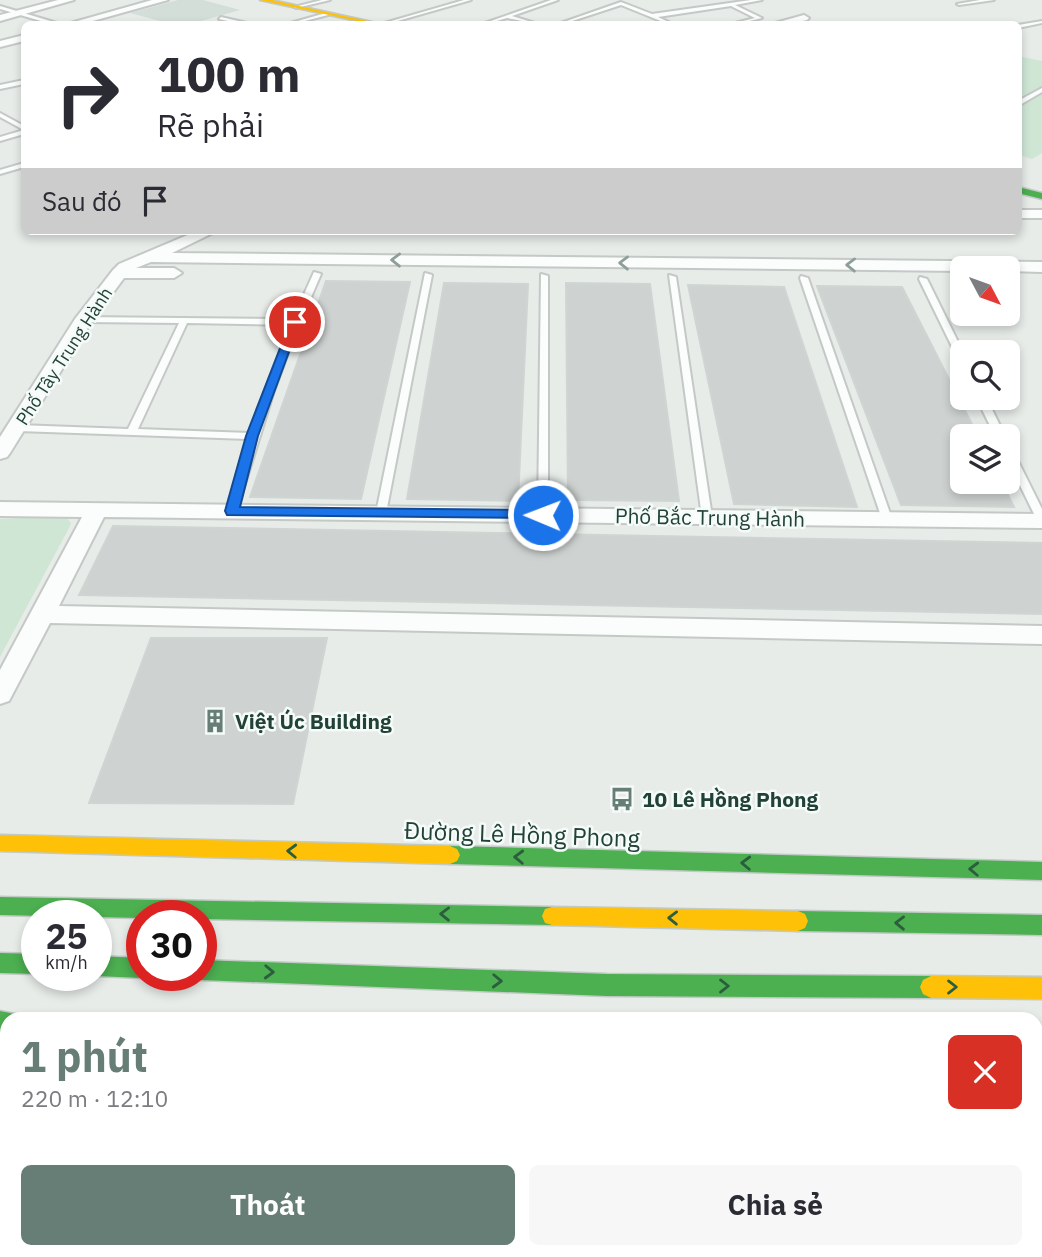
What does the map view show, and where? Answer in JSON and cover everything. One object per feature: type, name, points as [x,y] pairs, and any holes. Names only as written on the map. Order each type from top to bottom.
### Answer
[{"type":"main road","points":[[263,0],[296,7],[327,7],[368,21]]},
{"type":"main road","points":[[1022,191],[1042,196]]},
{"type":"main road","name":"Đường Lê Hồng Phong","points":[[0,843],[1042,871]]},
{"type":"main road","points":[[0,906],[1042,925]]},
{"type":"main road","points":[[0,963],[21,964]]},
{"type":"main road","points":[[217,971],[607,985],[1042,988]]},
{"type":"street","points":[[0,18],[69,0]]},
{"type":"street","points":[[84,21],[163,0]]},
{"type":"street","points":[[790,21],[804,18]]},
{"type":"street","points":[[0,44],[21,38]]},
{"type":"street","points":[[1022,214],[1042,214]]},
{"type":"street","name":"Phố Tây Trung Hành","points":[[0,453],[84,319],[119,273],[125,267],[200,235]]},
{"type":"street","points":[[147,257],[1042,267]]},
{"type":"street","points":[[119,273],[950,279]]},
{"type":"street","points":[[1020,280],[1042,281]]},
{"type":"street","name":"Phố Bắc Trung Hành","points":[[0,509],[1042,521]]},
{"type":"street","points":[[0,694],[97,510]]},
{"type":"street","points":[[40,614],[1042,635]]},
{"type":"lane","points":[[394,21],[468,0]]},
{"type":"lane","points":[[494,21],[556,0]]},
{"type":"lane","points":[[719,0],[760,18],[746,21]]},
{"type":"lane","points":[[652,16],[760,0]]},
{"type":"lane","points":[[959,4],[992,0]]},
{"type":"lane","points":[[569,21],[621,3],[664,21]]},
{"type":"lane","points":[[0,7],[45,21]]},
{"type":"lane","points":[[296,21],[327,7]]},
{"type":"lane","points":[[507,17],[524,21]]},
{"type":"lane","points":[[221,18],[233,21]]},
{"type":"lane","points":[[1022,26],[1042,22]]},
{"type":"lane","points":[[0,87],[21,83]]},
{"type":"lane","points":[[1022,102],[1042,90]]},
{"type":"lane","points":[[0,115],[21,128]]},
{"type":"lane","points":[[0,139],[21,131]]},
{"type":"lane","points":[[0,172],[21,166]]},
{"type":"lane","points":[[232,511],[252,436],[295,322],[317,274]]},
{"type":"lane","points":[[380,513],[428,275]]},
{"type":"lane","points":[[543,515],[544,276]]},
{"type":"lane","points":[[672,277],[707,517]]},
{"type":"lane","points":[[804,278],[887,519]]},
{"type":"lane","points":[[923,279],[953,340]]},
{"type":"lane","points":[[84,319],[295,322]]},
{"type":"lane","points":[[132,431],[184,321]]},
{"type":"lane","points":[[18,428],[252,436]]},
{"type":"lane","points":[[1020,476],[1042,521]]},
{"type":"shaded area","points":[[178,0],[203,0],[240,10],[202,21],[160,21],[130,13]]},
{"type":"green space","points":[[1022,57],[1042,61],[1042,153],[1032,159],[1022,156]]},
{"type":"green space","points":[[65,516],[71,523],[69,528],[0,657],[0,519]]},
{"type":"building","points":[[326,281],[410,282],[361,499],[250,497]]},
{"type":"building","points":[[444,283],[528,284],[518,501],[407,499]]},
{"type":"building","points":[[566,283],[650,284],[679,501],[568,500]]},
{"type":"building","points":[[688,285],[784,287],[857,507],[734,504]]},
{"type":"building","points":[[817,286],[902,287],[950,381],[950,410],[965,410],[972,424],[950,424],[950,494],[1008,494],[1014,507],[901,505]]},
{"type":"building","points":[[113,526],[1042,543],[1042,614],[79,595]]},
{"type":"building","name":"Việt Úc Building","points":[[151,638],[327,638],[293,804],[89,803]]},
{"type":"traffic: fast","points":[[1022,191],[1042,196]]},
{"type":"traffic: fast","points":[[450,855],[1042,871]]},
{"type":"traffic: fast","points":[[0,906],[552,916]]},
{"type":"traffic: fast","points":[[798,921],[1042,925]]},
{"type":"traffic: fast","points":[[0,963],[21,964]]},
{"type":"traffic: fast","points":[[112,967],[126,967]]},
{"type":"traffic: fast","points":[[217,971],[607,985],[931,987]]},
{"type":"traffic: slow","points":[[263,0],[364,21]]},
{"type":"traffic: slow","points":[[0,843],[450,855]]},
{"type":"traffic: slow","points":[[552,916],[798,921]]},
{"type":"traffic: slow","points":[[931,987],[1042,988]]},
{"type":"place","name":"Việt Úc Building","points":[[215,721]]},
{"type":"place","name":"10 Lê Hồng Phong","points":[[622,799]]},
{"type":"route","points":[[295,322],[252,436],[232,511],[543,515]]}]
